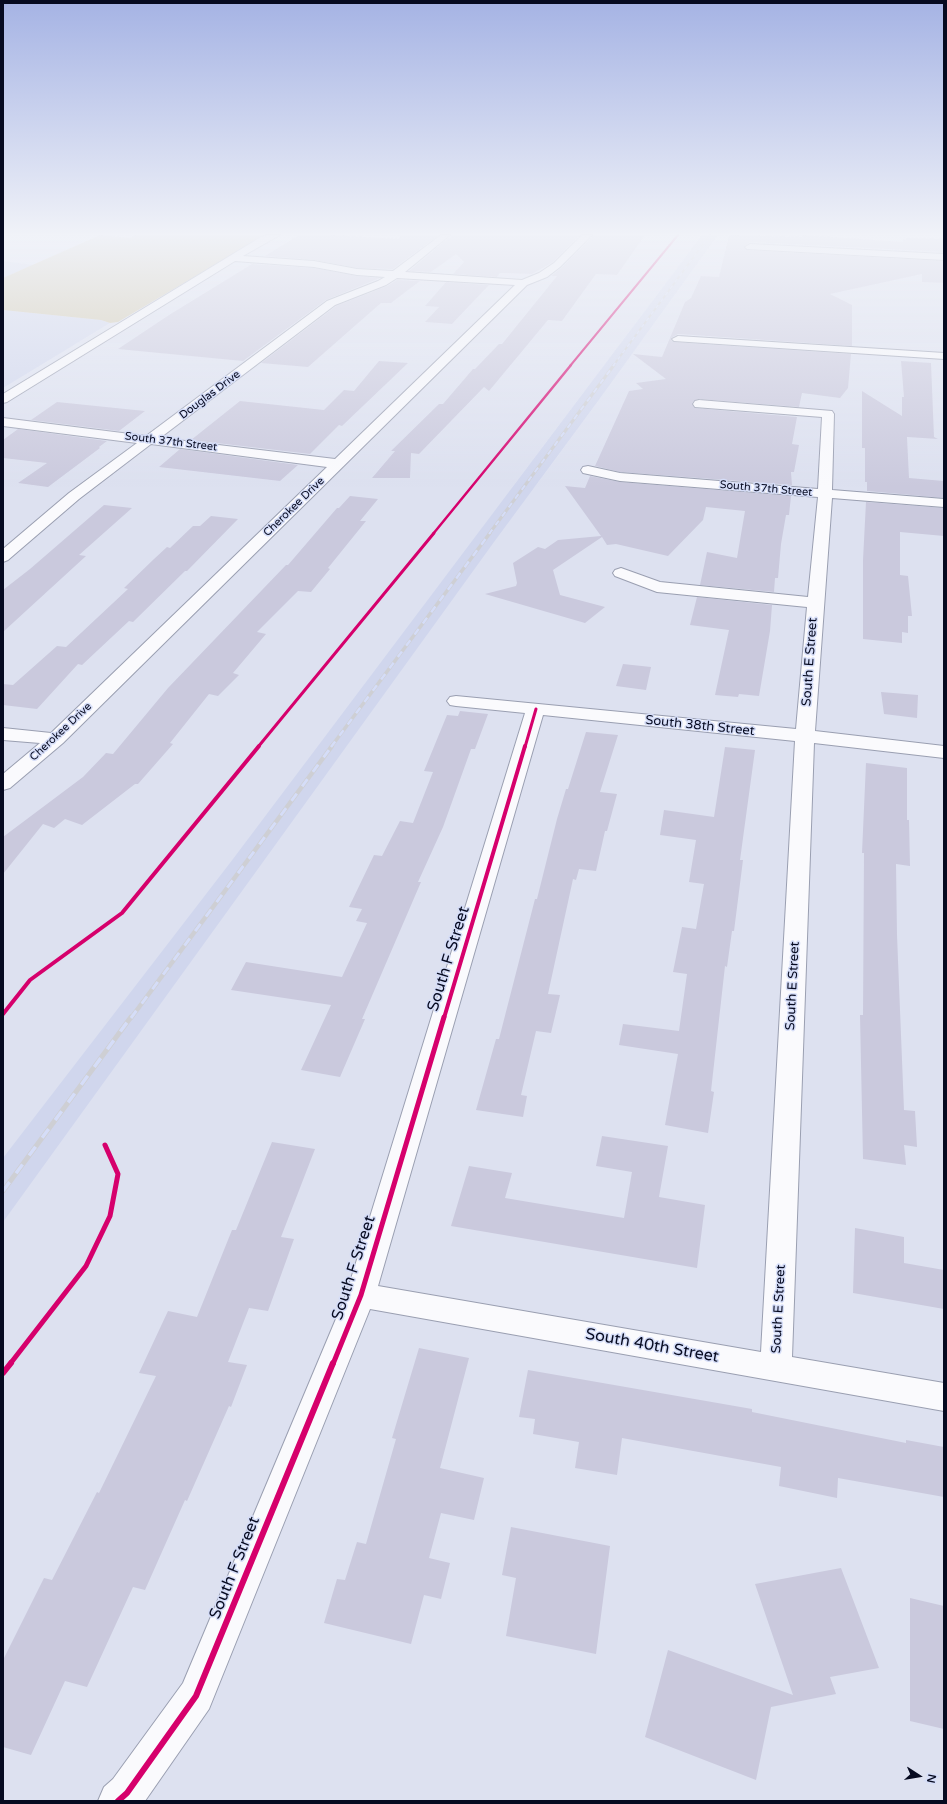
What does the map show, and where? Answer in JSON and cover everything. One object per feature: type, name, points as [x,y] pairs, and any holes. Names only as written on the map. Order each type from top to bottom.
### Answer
[{"type":"street","points":[[3,399],[134,319]]},
{"type":"street","name":"Douglas Drive","points":[[3,557],[74,496],[151,440],[310,319]]},
{"type":"street","name":"Cherokee Drive","points":[[3,784],[56,739],[486,319]]},
{"type":"street","points":[[678,339],[944,356]]},
{"type":"street","name":"South E Street","points":[[699,404],[828,414],[825,494],[805,736],[776,1368]]},
{"type":"street","name":"South 37th Street","points":[[3,422],[338,464]]},
{"type":"street","name":"South 37th Street","points":[[588,470],[620,477],[944,503]]},
{"type":"street","name":"South E Street","points":[[621,573],[657,587],[815,603]]},
{"type":"street","name":"South 38th Street","points":[[456,701],[805,736],[944,752]]},
{"type":"street","name":"South F Street","points":[[118,1801],[127,1792],[196,1696],[361,1294],[536,709]]},
{"type":"street","points":[[3,734],[56,739]]},
{"type":"street","name":"South 40th Street","points":[[361,1294],[944,1397]]},
{"type":"shaded area","points":[[3,319],[93,319],[110,323],[3,388]]},
{"type":"shaded area","points":[[93,319],[123,319],[118,322],[110,323]]},
{"type":"shaded area","points":[[639,319],[657,319],[494,542],[3,1222],[3,1158],[233,859]]},
{"type":"building","points":[[163,319],[300,319],[243,361],[118,349]]},
{"type":"building","points":[[319,319],[363,319],[308,367],[261,363]]},
{"type":"building","points":[[428,319],[457,319],[452,324],[425,322]]},
{"type":"building","points":[[522,319],[563,319],[562,321],[548,320],[489,391],[484,387],[419,454],[411,453],[410,478],[372,478],[395,451],[391,451],[439,404],[443,404],[473,369],[475,369],[499,344],[502,344]]},
{"type":"building","points":[[678,319],[852,319],[852,346],[678,334],[671,338],[674,342],[851,354],[848,388],[840,398],[802,393],[799,407],[699,399],[692,403],[695,408],[797,417],[792,444],[799,445],[794,472],[791,472],[792,485],[620,472],[595,466],[629,391],[643,389],[636,383],[666,379],[633,354],[662,357]]},
{"type":"building","points":[[379,361],[408,363],[342,426],[339,425],[310,454],[191,440],[240,401],[324,410],[344,390],[354,391]]},
{"type":"building","points":[[901,361],[931,363],[934,437],[938,439],[907,437],[909,478],[944,481],[944,498],[867,491],[867,482],[865,482],[865,448],[862,448],[862,391],[902,416],[902,397],[904,397]]},
{"type":"building","points":[[57,402],[145,411],[119,431],[31,420]]},
{"type":"building","points":[[18,429],[107,441],[99,447],[100,448],[48,487],[18,483],[47,463],[3,458],[3,440]]},
{"type":"building","points":[[180,449],[298,465],[280,481],[159,467]]},
{"type":"building","points":[[590,476],[620,482],[791,496],[789,515],[786,515],[781,544],[778,578],[775,578],[774,592],[700,585],[707,552],[737,558],[745,511],[706,507],[703,520],[668,556],[616,544],[607,545],[602,537],[553,570],[560,595],[605,607],[585,623],[485,594],[516,586],[517,583],[513,563],[538,547],[545,549],[558,540],[601,536],[565,486],[585,488]]},
{"type":"building","points":[[350,496],[378,499],[360,521],[366,521],[328,568],[330,569],[311,592],[298,591],[257,632],[266,634],[233,673],[239,675],[218,696],[209,694],[170,743],[173,744],[138,784],[135,784],[82,825],[65,819],[54,828],[43,824],[3,874],[3,837],[83,777],[106,753],[113,754],[168,688],[286,565],[288,565],[337,508],[339,508]]},
{"type":"building","points":[[866,502],[944,508],[944,536],[900,532],[900,575],[908,576],[912,616],[908,616],[908,633],[902,632],[902,643],[863,639],[863,560]]},
{"type":"building","points":[[104,505],[132,508],[79,555],[86,556],[3,632],[3,590],[30,569]]},
{"type":"building","points":[[211,516],[238,519],[187,571],[185,571],[133,622],[129,621],[82,665],[78,664],[37,709],[3,705],[3,684],[13,685],[57,646],[66,647],[128,589],[124,588],[167,547],[170,548],[193,526],[200,526]]},
{"type":"building","points":[[697,597],[772,605],[770,631],[759,696],[739,694],[738,697],[715,695],[729,630],[690,625]]},
{"type":"building","points":[[623,664],[651,667],[646,690],[616,686]]},
{"type":"building","points":[[881,692],[918,695],[917,718],[884,714]]},
{"type":"building","points":[[460,711],[488,714],[475,749],[471,749],[443,827],[418,882],[421,882],[362,1019],[365,1019],[340,1077],[301,1070],[331,1005],[231,990],[246,962],[342,977],[367,923],[356,921],[362,909],[349,907],[374,855],[382,856],[400,821],[413,823],[433,772],[424,771],[447,715],[458,716]]},
{"type":"building","points":[[586,732],[618,735],[600,792],[617,794],[607,831],[605,831],[596,871],[579,869],[576,880],[573,879],[548,994],[560,995],[551,1033],[536,1031],[521,1095],[527,1096],[523,1117],[476,1110],[496,1039],[499,1039],[557,819]]},
{"type":"building","points":[[725,747],[755,750],[740,860],[743,860],[734,931],[732,931],[727,967],[725,966],[711,1091],[714,1092],[708,1133],[665,1125],[678,1054],[619,1045],[623,1024],[679,1031],[687,974],[673,972],[682,927],[696,929],[704,884],[689,882],[696,840],[660,835],[664,810],[714,817]]},
{"type":"building","points":[[866,763],[907,768],[907,820],[909,820],[910,866],[896,864],[897,935],[904,1110],[915,1111],[917,1147],[904,1145],[906,1165],[863,1159],[860,1015],[863,1015],[864,853],[862,853]]},
{"type":"building","points":[[602,1136],[668,1146],[659,1197],[705,1205],[697,1268],[451,1226],[469,1166],[512,1173],[505,1198],[624,1218],[632,1172],[596,1166]]},
{"type":"building","points":[[272,1142],[315,1149],[281,1237],[294,1239],[268,1311],[249,1308],[228,1362],[247,1365],[231,1407],[229,1406],[187,1501],[185,1500],[145,1590],[133,1587],[87,1687],[65,1681],[31,1755],[3,1747],[3,1660],[44,1578],[52,1580],[97,1492],[99,1493],[156,1376],[139,1373],[168,1311],[197,1317],[232,1230],[236,1230]]},
{"type":"building","points":[[855,1228],[904,1237],[904,1263],[944,1270],[944,1309],[853,1293]]},
{"type":"building","points":[[419,1348],[469,1358],[440,1468],[484,1478],[474,1520],[441,1513],[429,1558],[450,1563],[441,1599],[424,1595],[411,1644],[324,1623],[337,1579],[345,1580],[357,1542],[366,1544],[396,1439],[392,1438]]},
{"type":"building","points":[[528,1370],[752,1409],[752,1412],[906,1443],[906,1440],[944,1447],[944,1497],[838,1478],[837,1498],[779,1486],[781,1467],[622,1438],[617,1475],[575,1468],[579,1442],[533,1434],[535,1419],[519,1417]]},
{"type":"building","points":[[511,1527],[610,1546],[596,1654],[506,1636],[516,1578],[502,1575]]},
{"type":"building","points":[[841,1568],[879,1668],[830,1677],[836,1694],[771,1707],[756,1780],[645,1737],[668,1650],[793,1695],[755,1584]]},
{"type":"building","points":[[910,1598],[944,1606],[944,1729],[910,1721]]},
{"type":"railway","points":[[613,366],[648,319]]},
{"type":"railway","points":[[489,534],[614,365]]},
{"type":"railway","points":[[331,747],[490,533]]},
{"type":"railway","points":[[131,1018],[332,746]]},
{"type":"railway","points":[[3,1191],[131,1017]]},
{"type":"cycle path","points":[[3,1014],[30,980],[122,913],[609,319]]},
{"type":"cycle path","points":[[118,1801],[127,1793],[196,1696],[361,1295],[536,709]]},
{"type":"cycle path","points":[[3,1373],[86,1266],[110,1216],[118,1174],[105,1145]]}]
